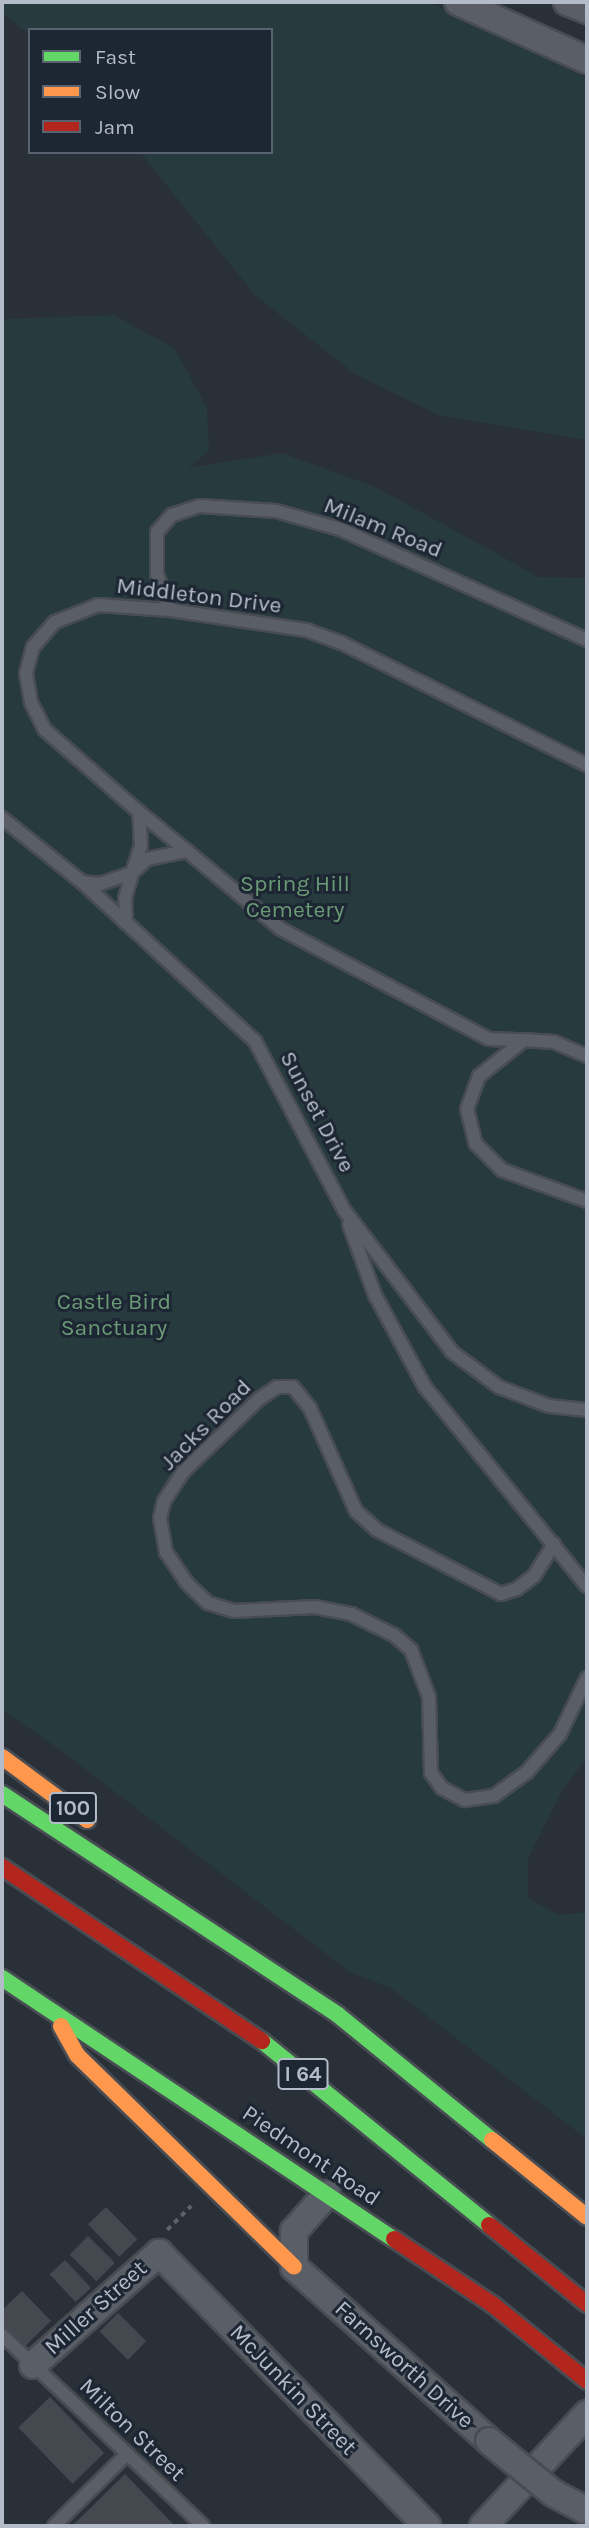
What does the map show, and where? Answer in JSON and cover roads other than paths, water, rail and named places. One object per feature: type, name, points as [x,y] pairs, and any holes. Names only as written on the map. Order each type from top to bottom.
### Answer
[{"type":"main road","name":"100","points":[[2,1757],[83,1815],[129,1874]]},
{"type":"main road","points":[[2,1794],[129,1874],[338,2015],[587,2217]]},
{"type":"main road","name":"I 64","points":[[2,1867],[257,2038],[587,2304]]},
{"type":"main road","points":[[25,1904],[257,2038]]},
{"type":"main road","name":"Piedmont Road","points":[[2,1978],[492,2304],[587,2381]]},
{"type":"main road","points":[[54,2013],[77,2054],[294,2267]]},
{"type":"street","points":[[458,2],[587,60]]},
{"type":"street","points":[[567,2],[587,9]]},
{"type":"street","points":[[294,2267],[294,2231],[327,2194]]},
{"type":"street","name":"Miller Street","points":[[33,2365],[159,2253]]},
{"type":"street","name":"McJunkin Street","points":[[159,2253],[427,2526]]},
{"type":"street","name":"Farnsworth Drive","points":[[294,2267],[489,2441],[553,2493],[587,2511]]},
{"type":"street","points":[[483,2526],[587,2414]]},
{"type":"lane","name":"Milam Road","points":[[170,610],[157,574],[157,532],[172,515],[200,506],[276,512],[340,529],[587,640]]},
{"type":"lane","name":"Middleton Drive","points":[[587,765],[342,643],[306,631],[170,610],[98,605],[73,612],[55,622],[33,647],[26,673],[31,702],[45,730],[139,812],[293,935],[489,1039],[554,1042],[587,1056]]},
{"type":"lane","points":[[127,923],[125,898],[140,854],[139,812]]},
{"type":"lane","name":"Sunset Drive","points":[[2,818],[82,882],[255,1041],[344,1210],[452,1352],[499,1387],[549,1406],[587,1410]]},
{"type":"lane","points":[[82,882],[100,884],[132,873],[148,859],[187,850]]},
{"type":"lane","points":[[524,1040],[479,1076],[467,1109],[476,1144],[502,1170],[587,1201]]},
{"type":"lane","points":[[344,1210],[375,1295],[425,1387],[587,1586]]},
{"type":"lane","name":"Jacks Road","points":[[554,1544],[534,1576],[517,1589],[501,1594],[377,1530],[356,1511],[310,1408],[293,1387],[277,1387],[259,1399],[183,1472],[164,1501],[160,1518],[166,1552],[186,1582],[208,1603],[233,1611],[315,1607],[351,1614],[394,1635],[411,1650],[429,1697],[431,1773],[442,1788],[465,1800],[494,1796],[527,1772],[561,1734],[587,1678]]},
{"type":"lane","name":"Milton Street","points":[[2,2336],[203,2526]]},
{"type":"lane","points":[[54,2526],[127,2454]]},
{"type":"park label","name":"Spring Hill Cemetery","points":[[295,897]]},
{"type":"park label","name":"Castle Bird Sanctuary","points":[[114,1315]]}]
